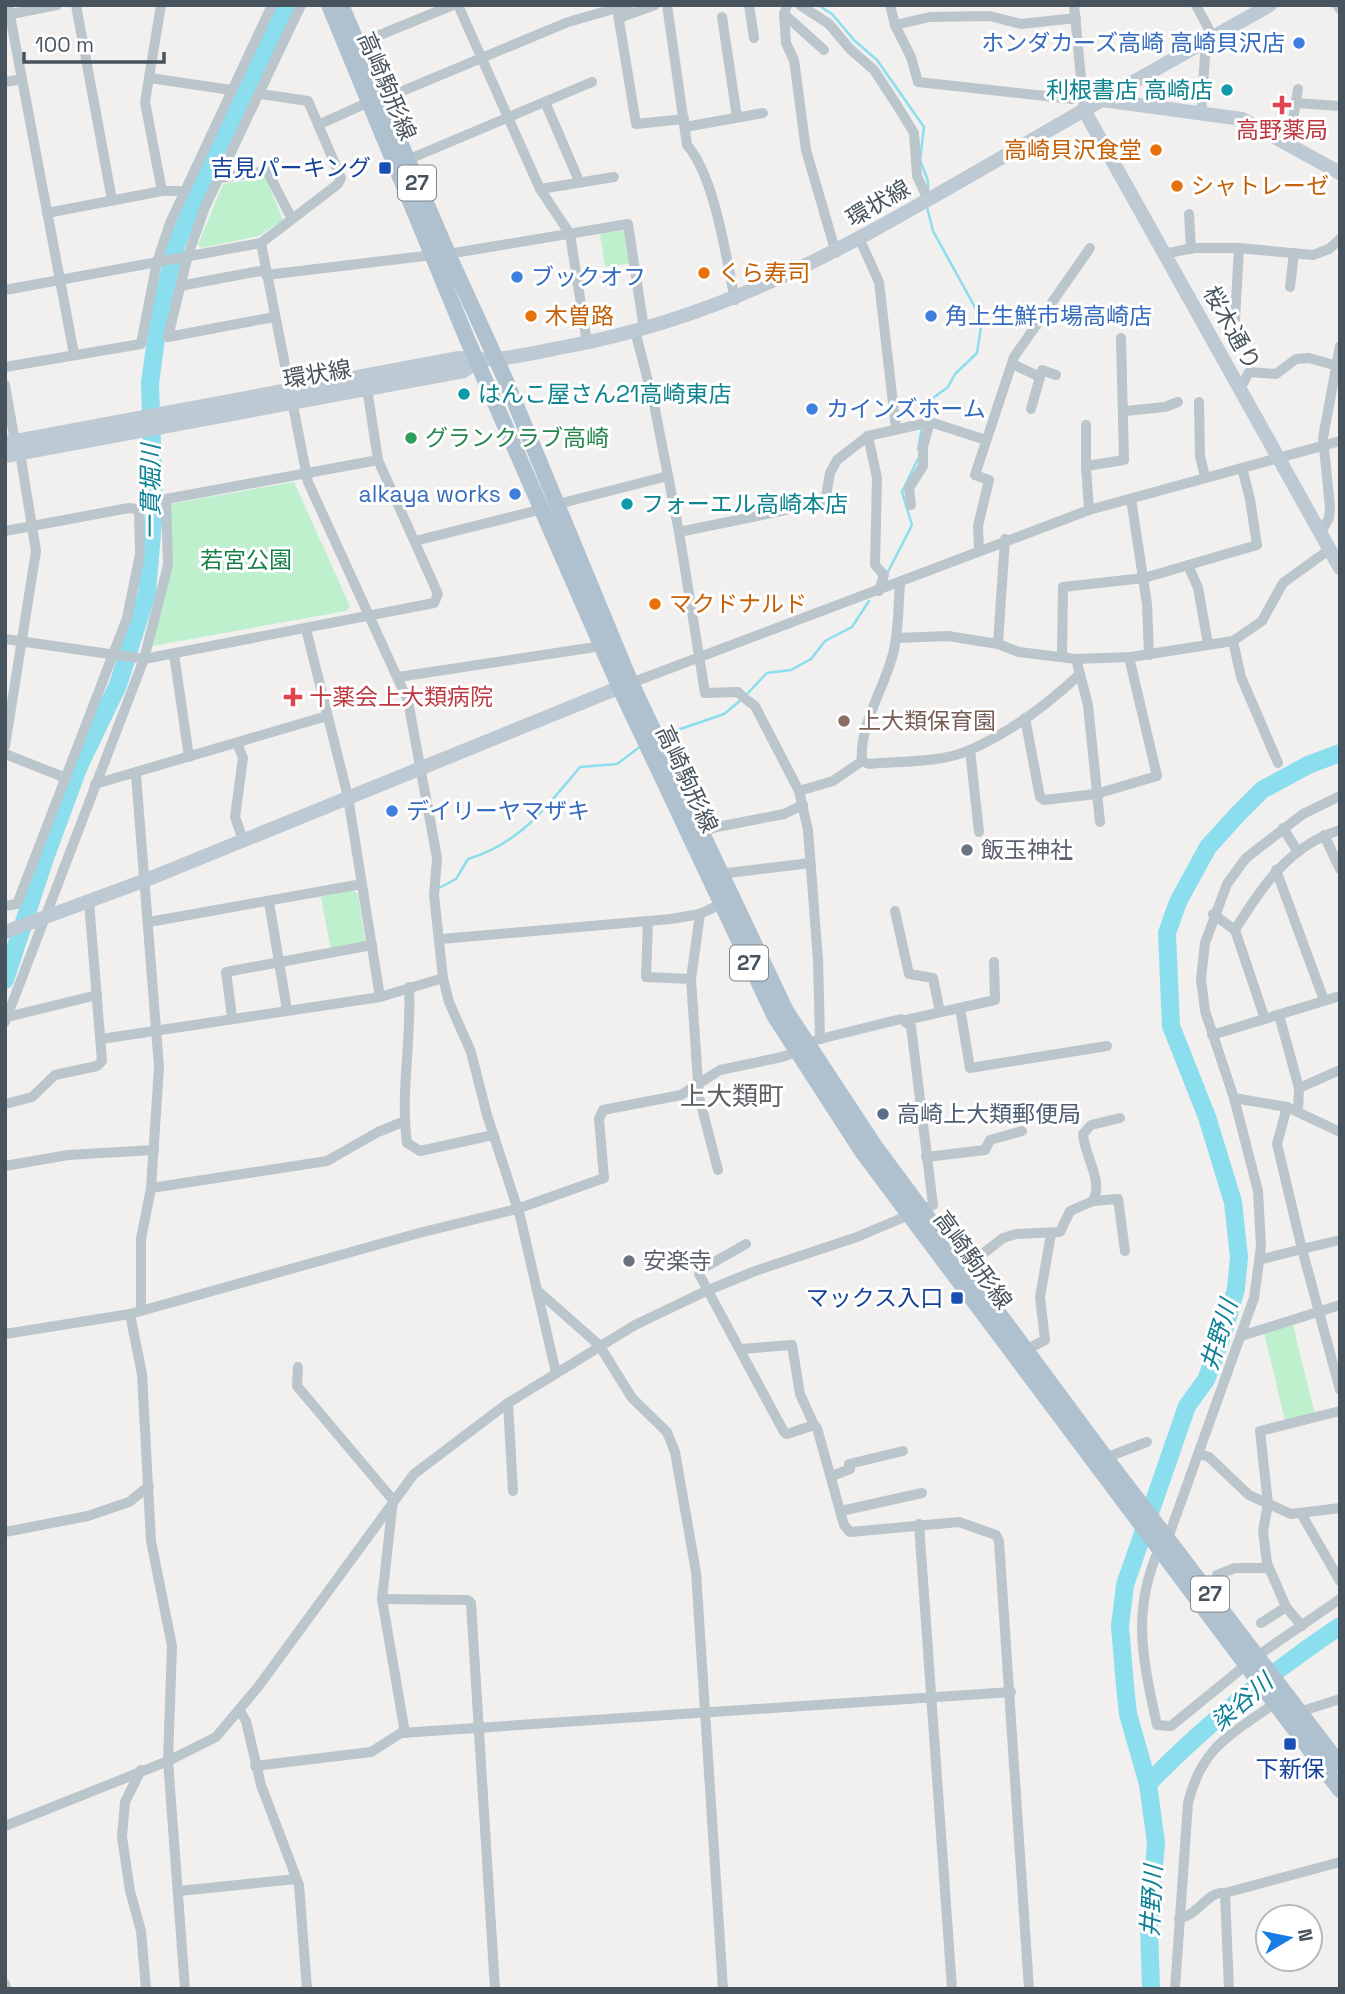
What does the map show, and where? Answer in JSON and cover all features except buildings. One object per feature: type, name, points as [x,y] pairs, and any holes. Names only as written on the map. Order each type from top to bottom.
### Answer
[{"type":"main road","name":"高崎駒形線","points":[[329,5],[375,101],[440,255],[496,359],[602,646],[702,835],[761,964],[808,1046],[832,1109],[966,1267],[1028,1349],[1100,1460]]},
{"type":"main road","name":"高崎駒形線","points":[[341,5],[351,47]]},
{"type":"main road","name":"高崎駒形線","points":[[375,101],[407,160],[477,361],[550,507],[721,904],[775,1017],[808,1046]]},
{"type":"main road","name":"高崎駒形線","points":[[918,1212],[1161,1540]]},
{"type":"main road","name":"27","points":[[1161,1540],[1253,1662],[1340,1790]]},
{"type":"main road","name":"27","points":[[1277,1698],[1299,1712],[1340,1765]]},
{"type":"street","points":[[57,5],[8,11],[74,354]]},
{"type":"street","points":[[76,5],[112,200]]},
{"type":"street","points":[[161,5],[145,102],[162,191]]},
{"type":"street","points":[[5,367],[141,344],[157,261],[184,191],[272,5]]},
{"type":"street","points":[[274,317],[168,337],[188,255],[220,178],[301,5]]},
{"type":"street","points":[[351,47],[456,5],[540,189],[570,234],[587,343]]},
{"type":"street","points":[[618,13],[628,5]]},
{"type":"street","points":[[318,125],[568,22],[654,5]]},
{"type":"street","points":[[667,5],[687,145],[698,161],[722,233],[735,300]]},
{"type":"street","points":[[749,5],[754,38]]},
{"type":"street","points":[[800,5],[828,24],[850,49],[874,70],[914,133],[917,176],[928,200]]},
{"type":"street","points":[[890,5],[895,25],[911,57],[918,82],[1072,99]]},
{"type":"street","points":[[1074,5],[1084,110]]},
{"type":"street","points":[[1196,5],[1210,39],[1201,115]]},
{"type":"street","name":"環状線","points":[[11,448],[290,395],[459,358],[477,361],[496,359],[587,343],[640,330],[735,300],[860,240],[1270,5]]},
{"type":"street","points":[[786,10],[824,50]]},
{"type":"street","points":[[786,10],[786,43],[794,60],[806,150],[836,253]]},
{"type":"street","points":[[618,13],[636,124],[684,123],[763,113]]},
{"type":"street","points":[[895,25],[930,17],[983,16],[1021,24],[1076,18]]},
{"type":"street","points":[[722,17],[737,117]]},
{"type":"street","points":[[150,78],[231,90]]},
{"type":"street","points":[[5,82],[22,79]]},
{"type":"street","points":[[407,160],[592,82]]},
{"type":"street","points":[[1289,144],[1298,89]]},
{"type":"street","points":[[5,290],[261,243],[338,184],[341,178],[308,101],[261,94]]},
{"type":"street","points":[[1102,100],[1242,119],[1340,173]]},
{"type":"street","points":[[545,102],[579,181]]},
{"type":"street","points":[[1296,103],[1340,106]]},
{"type":"street","name":"桜木通り","points":[[1084,110],[1340,568]]},
{"type":"street","points":[[220,178],[267,172],[292,219]]},
{"type":"street","points":[[540,189],[614,177]]},
{"type":"street","points":[[47,213],[162,191],[184,191]]},
{"type":"street","points":[[1189,214],[1191,248]]},
{"type":"street","points":[[180,286],[266,272],[440,255],[628,224],[640,330],[679,533],[705,693],[738,692],[755,706],[799,791],[803,804],[816,917],[808,1046]]},
{"type":"street","points":[[1164,254],[1191,248],[1239,248],[1320,254],[1340,239]]},
{"type":"street","points":[[860,240],[879,282],[896,429]]},
{"type":"street","points":[[261,243],[306,474],[408,701],[437,858],[434,895],[441,939],[443,978],[449,1002],[471,1052],[493,1135],[517,1209],[556,1373]]},
{"type":"street","points":[[979,549],[978,526],[989,480],[975,475],[1012,364],[1090,248]]},
{"type":"street","points":[[1235,320],[1239,248]]},
{"type":"street","points":[[1290,287],[1294,253]]},
{"type":"street","points":[[1086,466],[1124,460],[1125,411],[1121,338]]},
{"type":"street","points":[[1321,532],[1329,518],[1324,445],[1337,386],[1340,346]]},
{"type":"street","points":[[1240,389],[1249,372],[1276,374],[1296,359],[1309,358],[1337,366]]},
{"type":"street","name":"環状線","points":[[290,395],[367,388],[464,371],[477,361]]},
{"type":"street","points":[[1012,364],[1040,377]]},
{"type":"street","points":[[1031,409],[1042,370],[1056,375]]},
{"type":"street","points":[[5,385],[11,448],[33,525],[36,551],[5,746]]},
{"type":"street","points":[[5,639],[144,659],[434,603],[438,600],[415,541],[378,460],[367,388]]},
{"type":"street","points":[[1125,411],[1165,407],[1178,402]]},
{"type":"street","points":[[1199,402],[1200,456],[1205,477]]},
{"type":"street","points":[[911,505],[909,488],[923,466],[923,447],[930,422]]},
{"type":"street","points":[[679,533],[825,502],[830,473],[836,460],[869,436],[930,422],[986,440]]},
{"type":"street","points":[[1086,425],[1089,510]]},
{"type":"street","points":[[869,436],[877,478],[875,565],[884,575],[879,591]]},
{"type":"street","points":[[5,932],[146,880],[625,685],[900,584],[979,549],[1089,510],[1340,441]]},
{"type":"street","points":[[6,1020],[40,921],[144,659],[168,565],[166,499],[378,460]]},
{"type":"street","points":[[1062,656],[1063,587],[1144,578],[1257,545],[1251,499],[1242,468]]},
{"type":"street","points":[[415,541],[668,476]]},
{"type":"street","points":[[1131,499],[1144,578],[1149,654]]},
{"type":"street","points":[[5,531],[138,509],[140,554],[136,583],[113,655],[66,778],[17,904],[5,906]]},
{"type":"street","points":[[998,644],[1005,540]]},
{"type":"street","points":[[896,638],[948,636],[998,644],[1019,652],[1076,659],[1129,657],[1233,641],[1262,621],[1283,583],[1330,549]]},
{"type":"street","points":[[1188,565],[1198,588],[1208,644]]},
{"type":"street","points":[[862,761],[862,736],[881,694],[896,638],[900,584]]},
{"type":"street","points":[[306,629],[348,797],[380,997]]},
{"type":"street","points":[[1233,641],[1241,677],[1278,763]]},
{"type":"street","points":[[398,677],[602,646]]},
{"type":"street","points":[[174,654],[189,757]]},
{"type":"street","points":[[1025,718],[1040,797],[1044,800],[1096,794],[1157,776],[1129,657]]},
{"type":"street","points":[[1076,659],[1088,705],[1100,822]]},
{"type":"street","points":[[862,761],[869,764],[907,761],[970,750],[1043,709],[1080,674]]},
{"type":"street","points":[[95,784],[136,775],[327,716]]},
{"type":"street","points":[[237,743],[243,758],[235,817],[243,840]]},
{"type":"street","points":[[970,750],[979,832]]},
{"type":"street","points":[[5,754],[66,778]]},
{"type":"street","points":[[799,791],[833,781],[862,761]]},
{"type":"street","points":[[136,775],[159,1067],[151,1188],[141,1239],[141,1311]]},
{"type":"street","points":[[1340,796],[1317,806],[1283,828],[1247,859],[1227,884],[1213,914],[1205,943],[1201,979],[1212,1035],[1234,1098],[1258,1191],[1259,1261],[1254,1298],[1204,1434],[1200,1454],[1147,1577],[1140,1622],[1147,1682],[1157,1725],[1171,1726],[1340,1599]]},
{"type":"street","points":[[702,835],[712,828],[784,814],[803,804]]},
{"type":"street","points":[[1283,828],[1298,852]]},
{"type":"street","points":[[1235,930],[1261,888],[1276,870],[1324,835],[1340,830]]},
{"type":"street","points":[[1324,835],[1340,869]]},
{"type":"street","points":[[720,874],[810,863]]},
{"type":"street","points":[[1276,870],[1324,1000]]},
{"type":"street","points":[[149,922],[362,884]]},
{"type":"street","points":[[5,1104],[32,1097],[55,1075],[97,1066],[102,1061],[89,902]]},
{"type":"street","points":[[269,902],[287,1010]]},
{"type":"street","points":[[441,939],[648,921],[700,914],[721,904]]},
{"type":"street","points":[[895,911],[909,974],[933,978],[940,1012]]},
{"type":"street","points":[[700,914],[691,979],[693,1039],[699,1097],[718,1170]]},
{"type":"street","points":[[1213,914],[1235,930],[1265,1018]]},
{"type":"street","points":[[648,921],[646,977],[691,979]]},
{"type":"street","points":[[232,1017],[226,972],[372,945]]},
{"type":"street","points":[[5,1334],[130,1314],[392,1240],[517,1209],[604,1178],[600,1113],[613,1107],[681,1096],[720,1070],[782,1057],[808,1046],[995,1000],[994,962]]},
{"type":"street","points":[[101,1039],[232,1017],[380,997],[443,978]]},
{"type":"street","points":[[409,988],[411,1028],[405,1121],[407,1143],[420,1151],[493,1135]]},
{"type":"street","points":[[6,1020],[97,995]]},
{"type":"street","points":[[1212,1035],[1340,996]]},
{"type":"street","points":[[960,1008],[970,1068],[1107,1046]]},
{"type":"street","points":[[1279,1015],[1299,1088],[1277,1144],[1340,1390]]},
{"type":"street","points":[[5,1826],[167,1760],[216,1737],[240,1711],[336,1584],[393,1500],[429,1461],[508,1403],[599,1345],[706,1291],[755,1271],[858,1237],[933,1205],[911,1026],[906,1020]]},
{"type":"street","points":[[1299,1088],[1340,1070]]},
{"type":"street","points":[[1234,1098],[1293,1109],[1340,1132]]},
{"type":"street","points":[[1093,1201],[1096,1178],[1084,1145],[1083,1134],[1091,1125],[1120,1118]]},
{"type":"street","points":[[151,1188],[327,1161],[405,1121]]},
{"type":"street","points":[[926,1157],[985,1150],[990,1140],[1022,1130]]},
{"type":"street","points":[[5,1166],[93,1152],[153,1150]]},
{"type":"street","points":[[966,1267],[1003,1238],[1016,1234],[1060,1232],[1070,1211],[1093,1201],[1118,1199],[1125,1251]]},
{"type":"street","points":[[1028,1349],[1045,1340],[1040,1297],[1051,1234]]},
{"type":"street","points":[[1259,1261],[1340,1240]]},
{"type":"street","points":[[746,1244],[700,1270],[706,1291],[783,1432],[788,1434],[814,1425]]},
{"type":"street","points":[[538,1292],[599,1345],[632,1398],[667,1432],[675,1452],[696,1572],[723,1989]]},
{"type":"street","points":[[1241,1336],[1340,1305]]},
{"type":"street","points":[[130,1314],[142,1374],[151,1541],[172,1646],[167,1760],[185,1989]]},
{"type":"street","points":[[740,1349],[792,1345],[800,1394],[832,1476],[844,1525],[850,1532],[959,1522],[996,1535],[999,1541],[1029,1989]]},
{"type":"street","points":[[298,1367],[298,1386],[393,1500],[382,1599],[405,1733]]},
{"type":"street","points":[[508,1403],[513,1491]]},
{"type":"street","points":[[1302,1626],[1286,1607],[1269,1568],[1263,1531],[1268,1504],[1260,1431],[1340,1411]]},
{"type":"street","points":[[1100,1460],[1147,1442]]},
{"type":"street","points":[[832,1476],[850,1469],[849,1464],[903,1451]]},
{"type":"street","points":[[1200,1454],[1209,1457],[1249,1495],[1268,1504],[1302,1515],[1340,1508]]},
{"type":"street","points":[[5,1532],[88,1516],[130,1502],[143,1488],[149,1486]]},
{"type":"street","points":[[841,1511],[922,1493]]},
{"type":"street","points":[[1302,1515],[1340,1581]]},
{"type":"street","points":[[919,1524],[952,1989]]},
{"type":"street","points":[[1217,1575],[1235,1568],[1269,1568]]},
{"type":"street","points":[[382,1599],[468,1600],[495,1989]]},
{"type":"street","points":[[1261,1623],[1286,1607]]},
{"type":"street","points":[[255,1766],[370,1752],[405,1733],[1011,1692]]},
{"type":"street","points":[[1175,1989],[1188,1802],[1201,1764],[1214,1747],[1277,1698]]},
{"type":"street","points":[[1299,1712],[1340,1699]]},
{"type":"street","points":[[240,1711],[246,1721],[255,1766],[296,1879],[303,1918],[307,1989]]},
{"type":"street","points":[[141,1770],[125,1802],[122,1837],[130,1891],[141,1931],[146,1989]]},
{"type":"street","points":[[1179,1918],[1187,1917],[1220,1892],[1225,1893],[1340,1862]]},
{"type":"street","points":[[179,1891],[296,1879]]},
{"type":"street","points":[[1225,1893],[1229,1989]]},
{"type":"green space","points":[[266,178],[283,220],[259,236],[201,248],[198,245],[223,184]]},
{"type":"green space","points":[[626,230],[632,263],[605,267],[600,234]]},
{"type":"green space","name":"若宮公園","points":[[294,482],[350,606],[346,611],[152,646],[171,566],[169,504]]},
{"type":"green space","points":[[353,890],[358,894],[365,941],[361,945],[331,951],[321,897]]},
{"type":"green space","points":[[1293,1325],[1315,1414],[1285,1421],[1264,1332]]},
{"type":"waterway","name":"一貫堀川","points":[[5,980],[45,858],[79,766],[118,685],[147,593],[154,509],[150,383],[159,317],[176,245],[212,162],[287,5]]},
{"type":"waterway","points":[[818,5],[832,14],[854,40],[877,60],[924,127],[920,160],[928,181],[928,190]]},
{"type":"waterway","points":[[923,421],[926,403],[948,387],[955,374],[977,353],[982,320],[933,231],[927,207]]},
{"type":"waterway","points":[[918,449],[922,428]]},
{"type":"waterway","points":[[888,572],[912,525],[902,492],[918,459]]},
{"type":"waterway","points":[[746,695],[767,673],[791,670],[811,659],[825,641],[852,627],[869,601]]},
{"type":"waterway","points":[[663,735],[724,714],[741,700]]},
{"type":"waterway","points":[[439,888],[456,879],[468,859],[503,844],[531,822],[580,767],[617,764],[641,746]]},
{"type":"waterway","name":"井野川","points":[[1151,1989],[1149,1926],[1156,1843],[1148,1784],[1128,1714],[1120,1626],[1125,1585],[1187,1406],[1206,1380],[1223,1334],[1236,1289],[1239,1257],[1233,1202],[1207,1117],[1171,1026],[1167,933],[1178,902],[1208,847],[1238,814],[1262,790],[1308,765],[1340,753]]},
{"type":"waterway","name":"染谷川","points":[[1148,1784],[1192,1740],[1240,1700],[1340,1626]]},
{"type":"place","name":"ホンダカーズ高崎 高崎貝沢店","points":[[1299,43]]},
{"type":"place","name":"利根書店 高崎店","points":[[1227,90]]},
{"type":"place","name":"高野薬局","points":[[1282,105]]},
{"type":"place","name":"高崎貝沢食堂","points":[[1156,150]]},
{"type":"place","name":"吉見パーキング","points":[[385,168]]},
{"type":"place","name":"シャトレーゼ","points":[[1177,186]]},
{"type":"place","name":"くら寿司","points":[[704,273]]},
{"type":"place","name":"ブックオフ","points":[[517,277]]},
{"type":"place","name":"木曽路","points":[[531,316]]},
{"type":"place","name":"角上生鮮市場高崎店","points":[[931,316]]},
{"type":"place","name":"はんこ屋さん21高崎東店","points":[[464,394]]},
{"type":"place","name":"カインズホーム","points":[[812,409]]},
{"type":"place","name":"グランクラブ高崎","points":[[411,438]]},
{"type":"place","name":"alkaya works","points":[[515,494]]},
{"type":"place","name":"フォーエル高崎本店","points":[[627,504]]},
{"type":"place","name":"マクドナルド","points":[[655,604]]},
{"type":"place","name":"十薬会上大類病院","points":[[293,697]]},
{"type":"place","name":"上大類保育園","points":[[844,721]]},
{"type":"place","name":"デイリーヤマザキ","points":[[392,811]]},
{"type":"place","name":"飯玉神社","points":[[967,850]]},
{"type":"place","name":"高崎上大類郵便局","points":[[883,1114]]},
{"type":"place","name":"安楽寺","points":[[629,1261]]},
{"type":"place","name":"マックス入口","points":[[957,1298]]},
{"type":"place","name":"下新保","points":[[1290,1744]]},
{"type":"district","name":"上大類町","points":[[732,1096]]}]
